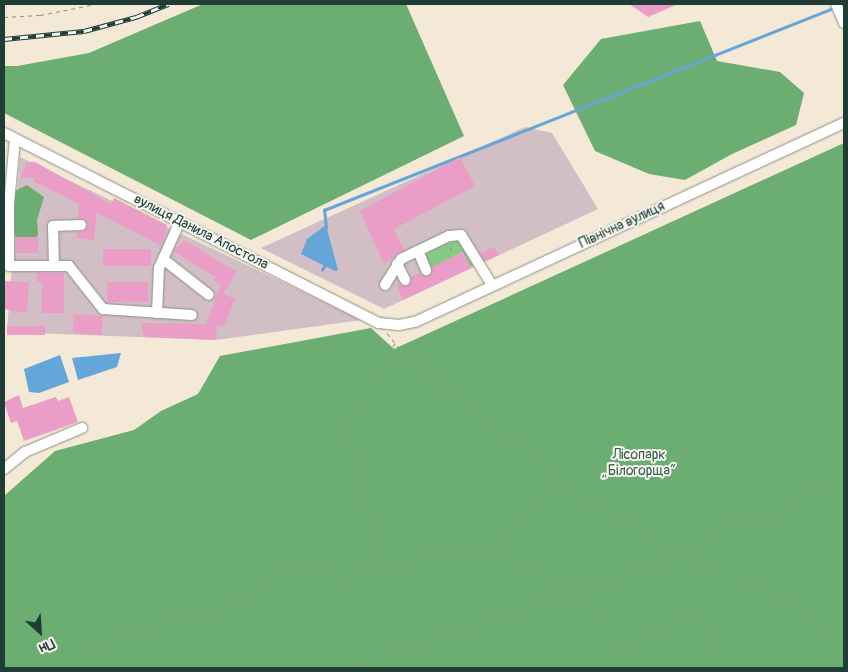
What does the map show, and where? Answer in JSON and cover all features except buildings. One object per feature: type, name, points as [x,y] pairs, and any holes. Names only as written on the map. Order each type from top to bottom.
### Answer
[{"type":"street","points":[[836,4],[844,23]]},
{"type":"street","name":"Північна вулиця","points":[[399,325],[414,322],[844,123]]},
{"type":"street","name":"вулиця Данила Апостола","points":[[4,133],[379,323],[399,325]]},
{"type":"street","points":[[15,139],[9,204],[9,266],[69,266],[103,309],[192,315]]},
{"type":"street","points":[[158,313],[159,268],[180,221]]},
{"type":"street","points":[[54,266],[53,226],[81,225]]},
{"type":"street","points":[[385,285],[401,259],[449,236],[461,235],[492,285]]},
{"type":"street","points":[[418,251],[426,270]]},
{"type":"street","points":[[163,259],[209,295]]},
{"type":"street","points":[[398,264],[405,280]]},
{"type":"street","points":[[4,469],[25,452],[82,428]]},
{"type":"path","points":[[4,17],[40,15],[96,4]]},
{"type":"path","points":[[379,323],[395,342],[452,393],[581,495],[685,556],[776,596],[823,623],[844,652]]},
{"type":"path","points":[[375,570],[377,531],[358,478],[347,431],[395,342]]},
{"type":"path","points":[[345,668],[575,594],[685,556],[735,521],[772,514],[844,470]]},
{"type":"path","points":[[826,480],[844,488]]},
{"type":"path","points":[[489,548],[564,481]]},
{"type":"path","points":[[43,668],[132,630],[190,619],[230,603],[281,568],[295,564],[341,580],[448,550],[489,548],[575,594],[599,611],[616,648],[701,609],[724,668]]},
{"type":"shaded area","points":[[525,127],[552,133],[598,209],[384,309],[261,248]]},
{"type":"shaded area","points":[[20,157],[362,320],[216,340],[7,332]]},
{"type":"green space","points":[[203,4],[406,4],[464,136],[251,240],[4,113],[4,66],[17,66],[89,53]]},
{"type":"green space","points":[[700,21],[717,61],[780,72],[804,93],[796,125],[732,154],[685,180],[649,174],[595,151],[563,85],[601,39]]},
{"type":"green space","name":"Лісопарк „Білогорща“","points":[[844,143],[844,668],[4,668],[4,496],[55,451],[134,430],[161,411],[198,394],[220,356],[371,328],[394,349]]},
{"type":"green space","points":[[27,185],[44,197],[37,220],[38,234],[35,241],[17,238],[13,232],[15,191]]},
{"type":"green space","points":[[458,239],[473,265],[470,267],[462,252],[429,269],[426,253]]},
{"type":"water","points":[[326,225],[338,270],[335,271],[301,254],[307,239]]},
{"type":"water","points":[[121,353],[117,367],[78,380],[72,358]]},
{"type":"water","points":[[60,355],[69,382],[39,393],[29,392],[24,369]]},
{"type":"waterway","points":[[326,228],[324,210],[831,9]]},
{"type":"waterway","points":[[322,270],[326,263]]},
{"type":"railway","points":[[4,39],[84,31],[136,17],[168,4]]}]
